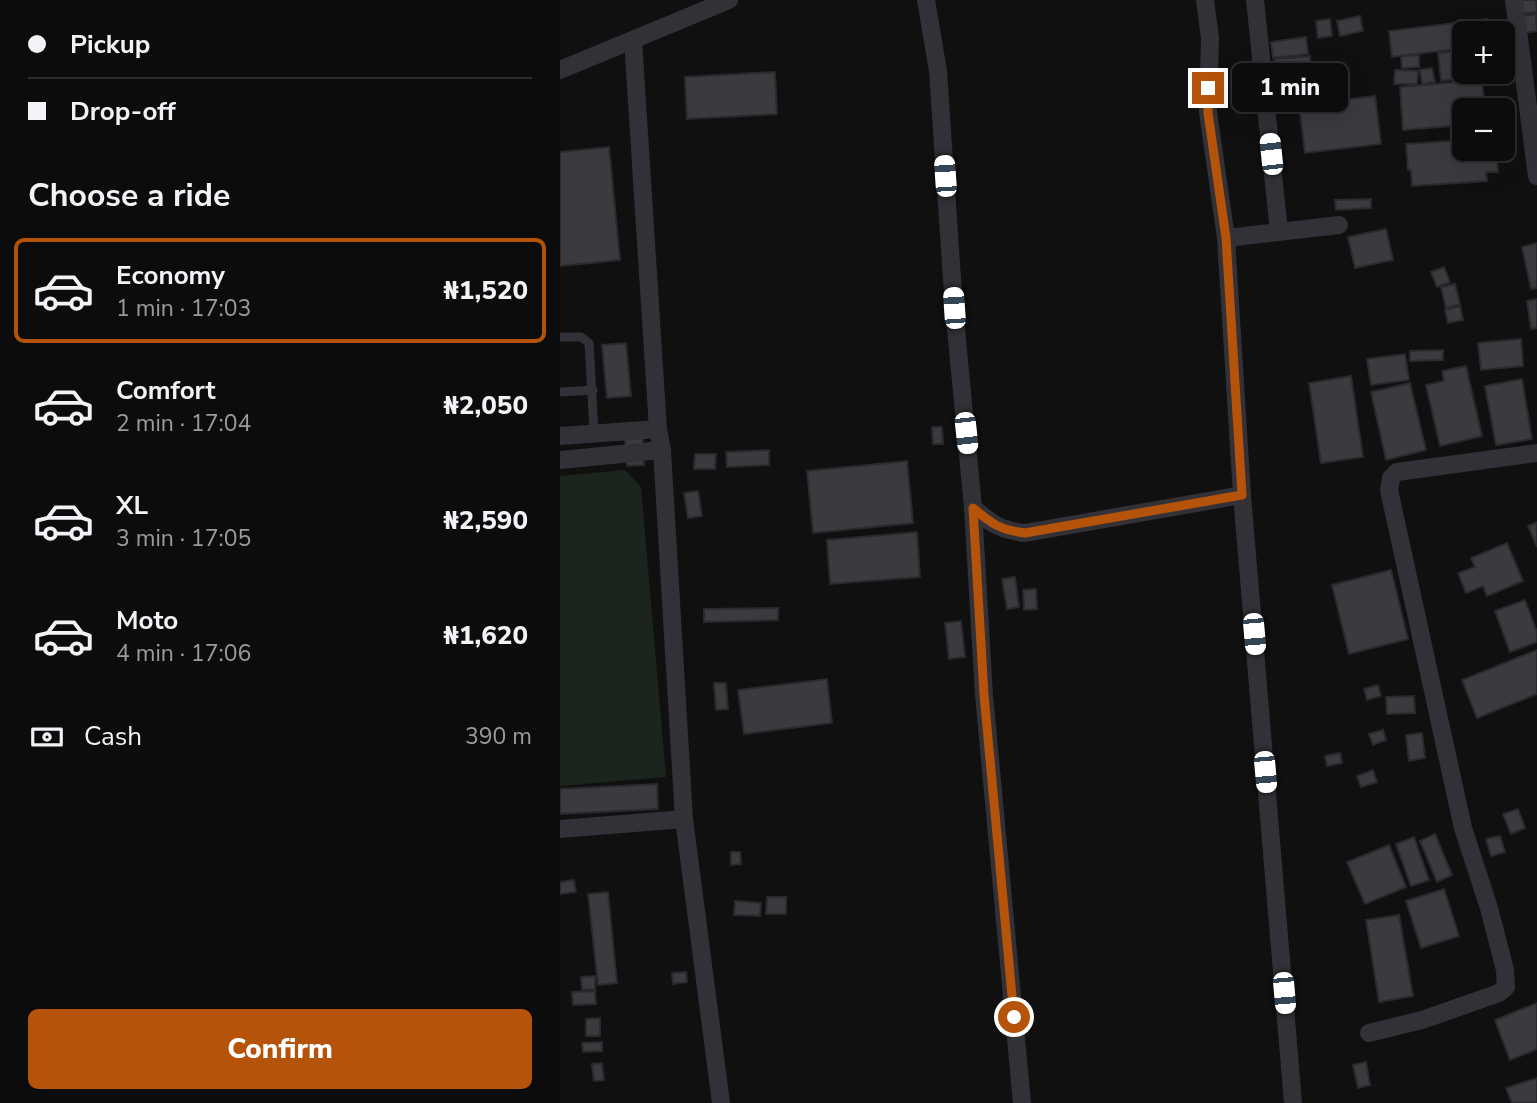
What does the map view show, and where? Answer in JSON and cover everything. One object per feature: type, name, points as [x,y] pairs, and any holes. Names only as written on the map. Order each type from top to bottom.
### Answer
[{"type":"street","points":[[560,70],[729,0]]},
{"type":"street","points":[[926,0],[938,71],[954,308],[973,508],[984,695],[1022,1103]]},
{"type":"street","points":[[1205,0],[1210,38],[1208,113],[1226,238],[1242,495],[1293,1103]]},
{"type":"street","points":[[1255,0],[1279,232]]},
{"type":"street","points":[[1514,0],[1537,176]]},
{"type":"street","points":[[633,40],[658,429],[662,450],[684,819],[721,1103]]},
{"type":"street","points":[[1226,238],[1339,225]]},
{"type":"street","points":[[560,436],[658,429]]},
{"type":"street","points":[[560,460],[662,450]]},
{"type":"street","points":[[1369,1033],[1422,1020],[1499,993],[1506,987],[1505,970],[1489,908],[1463,828],[1389,490],[1391,478],[1398,472],[1537,453]]},
{"type":"street","points":[[973,508],[1005,531],[1025,533],[1242,495]]},
{"type":"street","points":[[560,829],[684,819]]},
{"type":"lane","points":[[560,337],[581,337],[589,344],[594,432]]},
{"type":"lane","points":[[560,392],[593,390]]},
{"type":"shaded area","points":[[625,470],[641,487],[666,777],[560,786],[560,476]]},
{"type":"building","points":[[1522,0],[1536,0],[1537,12],[1523,14]]},
{"type":"building","points":[[1536,14],[1537,31],[1524,33],[1522,16]]},
{"type":"building","points":[[1360,16],[1363,31],[1340,36],[1337,21]]},
{"type":"building","points":[[1330,19],[1332,36],[1318,38],[1316,21]]},
{"type":"building","points":[[1452,23],[1452,50],[1392,57],[1389,31]]},
{"type":"building","points":[[1306,37],[1308,54],[1273,58],[1271,42]]},
{"type":"building","points":[[1452,51],[1452,80],[1441,81],[1438,53]]},
{"type":"building","points":[[1419,55],[1419,67],[1402,68],[1401,56]]},
{"type":"building","points":[[1310,56],[1311,76],[1276,80],[1274,59]]},
{"type":"building","points":[[1432,68],[1435,82],[1422,84],[1420,70]]},
{"type":"building","points":[[1395,70],[1418,71],[1417,84],[1394,84]]},
{"type":"building","points":[[775,72],[777,114],[687,119],[685,77]]},
{"type":"building","points":[[1317,80],[1318,96],[1277,98],[1276,82]]},
{"type":"building","points":[[1452,83],[1482,84],[1484,98],[1452,98],[1452,126],[1403,130],[1400,87]]},
{"type":"building","points":[[1375,96],[1381,144],[1305,153],[1299,105]]},
{"type":"building","points":[[1452,141],[1452,161],[1497,161],[1498,172],[1486,172],[1487,181],[1412,186],[1406,144]]},
{"type":"building","points":[[609,147],[620,260],[560,266],[560,152]]},
{"type":"building","points":[[1371,199],[1371,208],[1336,210],[1335,200]]},
{"type":"building","points":[[1386,229],[1393,260],[1355,268],[1348,237]]},
{"type":"building","points":[[1537,243],[1537,288],[1531,289],[1522,247]]},
{"type":"building","points":[[1444,267],[1450,282],[1437,287],[1431,272]]},
{"type":"building","points":[[1455,284],[1460,304],[1446,308],[1441,287]]},
{"type":"building","points":[[1537,299],[1537,328],[1531,329],[1527,301]]},
{"type":"building","points":[[1460,306],[1463,320],[1448,323],[1445,310]]},
{"type":"building","points":[[1521,339],[1523,366],[1481,370],[1478,343]]},
{"type":"building","points":[[626,343],[631,396],[607,398],[602,345]]},
{"type":"building","points":[[1443,350],[1443,360],[1410,361],[1410,351]]},
{"type":"building","points":[[1405,354],[1409,380],[1371,385],[1367,359]]},
{"type":"building","points":[[1466,366],[1482,436],[1440,446],[1426,385],[1444,381],[1442,371]]},
{"type":"building","points":[[1351,376],[1363,457],[1321,463],[1309,383]]},
{"type":"building","points":[[1522,379],[1532,439],[1496,445],[1485,386]]},
{"type":"building","points":[[1410,383],[1426,450],[1386,460],[1371,392]]},
{"type":"building","points":[[642,425],[644,465],[627,466],[624,427]]},
{"type":"building","points":[[932,427],[942,427],[943,444],[933,444]]},
{"type":"building","points":[[769,450],[769,465],[727,467],[726,452]]},
{"type":"building","points":[[695,454],[716,454],[715,469],[694,469]]},
{"type":"building","points":[[907,461],[913,523],[813,533],[807,471]]},
{"type":"building","points":[[698,491],[702,516],[688,518],[684,493]]},
{"type":"building","points":[[1537,522],[1537,547],[1528,526]]},
{"type":"building","points":[[917,532],[920,577],[830,584],[827,540]]},
{"type":"building","points":[[1507,543],[1523,581],[1487,596],[1483,586],[1466,593],[1458,573],[1475,567],[1471,558]]},
{"type":"building","points":[[1391,570],[1408,639],[1349,654],[1332,585]]},
{"type":"building","points":[[1015,577],[1019,607],[1007,609],[1002,579]]},
{"type":"building","points":[[1036,589],[1037,609],[1024,610],[1023,590]]},
{"type":"building","points":[[1525,600],[1537,632],[1537,642],[1510,652],[1495,611]]},
{"type":"building","points":[[778,608],[778,620],[704,622],[704,609]]},
{"type":"building","points":[[961,621],[965,657],[949,659],[945,623]]},
{"type":"building","points":[[1537,650],[1537,694],[1477,718],[1462,680]]},
{"type":"building","points":[[827,679],[832,723],[744,734],[738,690]]},
{"type":"building","points":[[714,683],[726,683],[728,709],[716,710]]},
{"type":"building","points":[[1378,685],[1381,696],[1367,700],[1364,689]]},
{"type":"building","points":[[1414,696],[1415,713],[1387,714],[1386,697]]},
{"type":"building","points":[[1383,730],[1386,740],[1373,745],[1369,734]]},
{"type":"building","points":[[1422,733],[1425,758],[1409,761],[1406,735]]},
{"type":"building","points":[[1340,753],[1342,763],[1327,766],[1325,756]]},
{"type":"building","points":[[1373,770],[1377,782],[1361,787],[1357,776]]},
{"type":"building","points":[[657,784],[658,809],[560,814],[560,789]]},
{"type":"building","points":[[1518,809],[1525,828],[1511,834],[1503,814]]},
{"type":"building","points":[[1435,834],[1452,875],[1437,882],[1420,841]]},
{"type":"building","points":[[1500,836],[1505,852],[1491,856],[1486,839]]},
{"type":"building","points":[[1414,837],[1429,880],[1411,886],[1396,844]]},
{"type":"building","points":[[1389,845],[1406,887],[1365,904],[1347,862]]},
{"type":"building","points":[[731,852],[740,852],[741,864],[731,865]]},
{"type":"building","points":[[574,880],[576,892],[560,894],[560,882]]},
{"type":"building","points":[[1444,889],[1459,936],[1421,948],[1406,901]]},
{"type":"building","points":[[608,892],[617,983],[598,985],[588,894]]},
{"type":"building","points":[[767,897],[786,897],[786,914],[766,914]]},
{"type":"building","points":[[735,901],[761,903],[760,916],[734,915]]},
{"type":"building","points":[[1399,915],[1413,996],[1379,1002],[1366,920]]},
{"type":"building","points":[[686,972],[687,982],[673,984],[672,973]]},
{"type":"building","points":[[595,976],[595,989],[582,990],[581,977]]},
{"type":"building","points":[[595,991],[596,1004],[573,1005],[572,992]]},
{"type":"building","points":[[1537,1003],[1537,1049],[1510,1060],[1495,1020]]},
{"type":"building","points":[[600,1018],[600,1036],[586,1036],[586,1019]]},
{"type":"building","points":[[602,1042],[602,1051],[583,1052],[582,1043]]},
{"type":"building","points":[[1366,1062],[1370,1085],[1358,1088],[1353,1065]]},
{"type":"building","points":[[602,1063],[604,1080],[594,1081],[592,1064]]},
{"type":"building","points":[[1537,1078],[1537,1103],[1512,1103],[1506,1088]]},
{"type":"route","points":[[1014,1017],[984,695],[973,508],[1005,531],[1025,533],[1242,495],[1226,238],[1208,113],[1208,88]]}]
